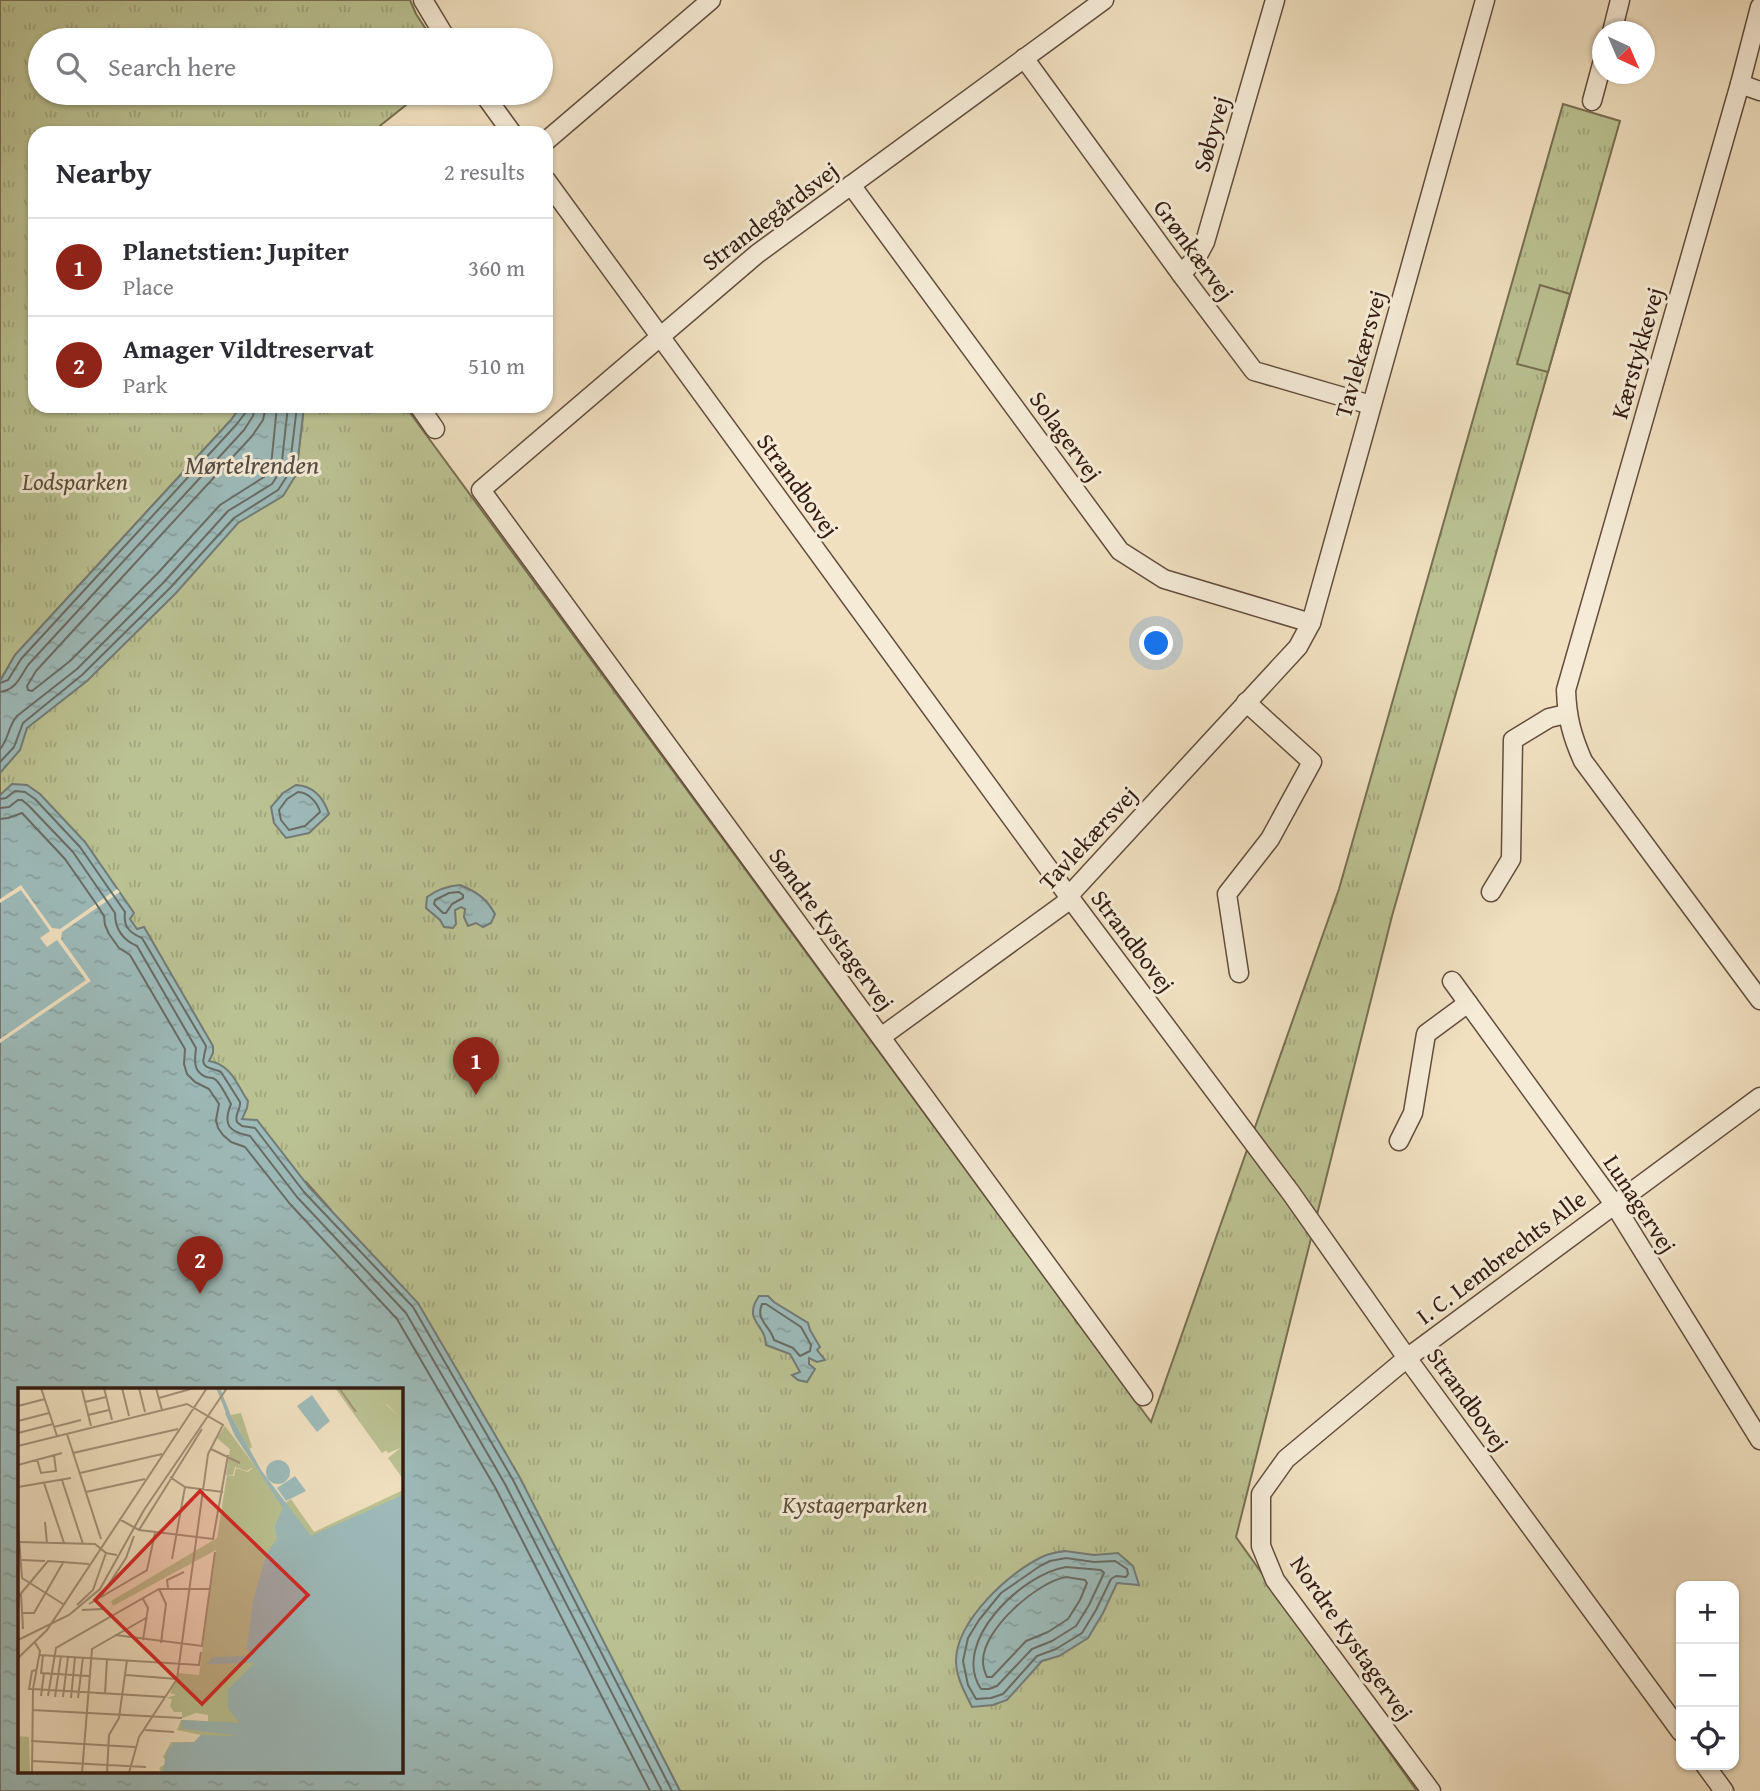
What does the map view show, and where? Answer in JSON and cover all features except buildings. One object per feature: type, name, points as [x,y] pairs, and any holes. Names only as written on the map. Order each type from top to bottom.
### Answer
[{"type":"street","points":[[553,135],[711,0]]},
{"type":"street","name":"Strandegårdsvej","points":[[481,490],[757,254],[1104,0]]},
{"type":"street","name":"Søbyvej","points":[[1181,274],[1197,257],[1205,243],[1275,0]]},
{"type":"street","name":"Tavlekærsvej","points":[[881,1037],[1064,904],[1298,647],[1311,623],[1485,0]]},
{"type":"street","points":[[1615,21],[1620,0]]},
{"type":"street","points":[[425,1],[440,28]]},
{"type":"street","name":"Kærstykkevej","points":[[1760,7],[1566,690],[1566,714],[1583,761],[1760,1000]]},
{"type":"street","name":"Grønkærvej","points":[[1024,58],[1254,371],[1371,405]]},
{"type":"street","points":[[1592,101],[1597,84]]},
{"type":"street","points":[[1740,84],[1760,91]]},
{"type":"street","points":[[492,105],[507,126]]},
{"type":"street","name":"Solagervej","points":[[851,185],[1120,551],[1164,579],[1311,623]]},
{"type":"street","name":"Strandbovej","points":[[553,190],[1070,898],[1291,1193],[1407,1358],[1676,1725]]},
{"type":"street","points":[[424,413],[435,429]]},
{"type":"street","name":"Søndre Kystagervej","points":[[481,490],[1143,1396]]},
{"type":"street","points":[[1238,973],[1227,894],[1270,839],[1312,762],[1246,702]]},
{"type":"street","points":[[1491,892],[1511,859],[1513,740],[1549,718],[1566,714]]},
{"type":"street","name":"Lunagervej","points":[[1452,981],[1614,1204],[1760,1440]]},
{"type":"street","points":[[1399,1141],[1413,1113],[1426,1034],[1468,1003]]},
{"type":"street","name":"I. C. Lembrechts Alle","points":[[1407,1358],[1760,1097]]},
{"type":"street","name":"Nordre Kystagervej","points":[[1407,1358],[1286,1459],[1261,1494],[1261,1546],[1275,1580],[1431,1791]]},
{"type":"street","points":[[1709,1770],[1724,1791]]},
{"type":"green space","name":"Lodsparken","points":[[0,0],[410,0],[425,28],[28,28],[28,105],[406,105],[380,126],[28,126],[28,413],[236,413],[15,655],[0,681]]},
{"type":"green space","name":"Kystagerparken","points":[[1563,104],[1620,121],[1392,916],[1236,1537],[1417,1791],[680,1791],[624,1683],[678,1791],[0,1791],[0,685],[296,475],[303,413],[410,413],[1151,1422],[1339,889]],"holes":[[[306,1182],[331,1210],[296,1207]]]},
{"type":"green space","points":[[1540,285],[1570,294],[1548,372],[1517,364]]},
{"type":"water","name":"Mørtelrenden","points":[[236,413],[303,413],[296,475],[283,496],[238,523],[176,593],[87,681],[27,728],[20,750],[0,773],[0,681],[15,655]]},
{"type":"water","points":[[12,784],[27,785],[40,794],[85,842],[134,913],[130,919],[137,929],[144,927],[213,1046],[209,1061],[228,1071],[248,1101],[242,1119],[257,1120],[309,1187],[418,1303],[519,1476],[680,1791],[0,1791],[0,795]]},
{"type":"water","points":[[296,785],[317,794],[329,814],[309,833],[286,838],[274,823],[271,807],[283,793]]},
{"type":"water","points":[[460,885],[476,893],[488,904],[495,914],[491,923],[483,927],[476,923],[468,926],[464,917],[465,909],[461,907],[455,910],[456,924],[453,928],[444,927],[426,908],[427,897],[431,894],[443,888]]},
{"type":"water","points":[[759,1296],[768,1296],[808,1323],[820,1347],[817,1350],[825,1360],[817,1362],[809,1358],[809,1364],[815,1369],[807,1382],[792,1375],[800,1372],[790,1354],[766,1345],[753,1311]]},
{"type":"water","points":[[1065,1551],[1094,1555],[1118,1553],[1133,1566],[1139,1585],[1117,1583],[1088,1638],[1059,1656],[1042,1661],[1007,1700],[993,1705],[972,1707],[956,1667],[958,1646],[965,1630],[987,1599],[1016,1573],[1044,1556]]},
{"type":"pier","points":[[21,885],[52,928],[60,929],[117,889],[120,892],[62,932],[61,939],[91,981],[0,1043],[0,1039],[86,980],[57,940],[47,947],[40,938],[50,931],[21,890],[0,903],[0,899]]},
{"type":"place","name":"Planetstien: Jupiter","points":[[476,1095]]},
{"type":"place","name":"Amager Vildtreservat","points":[[200,1294]]}]
